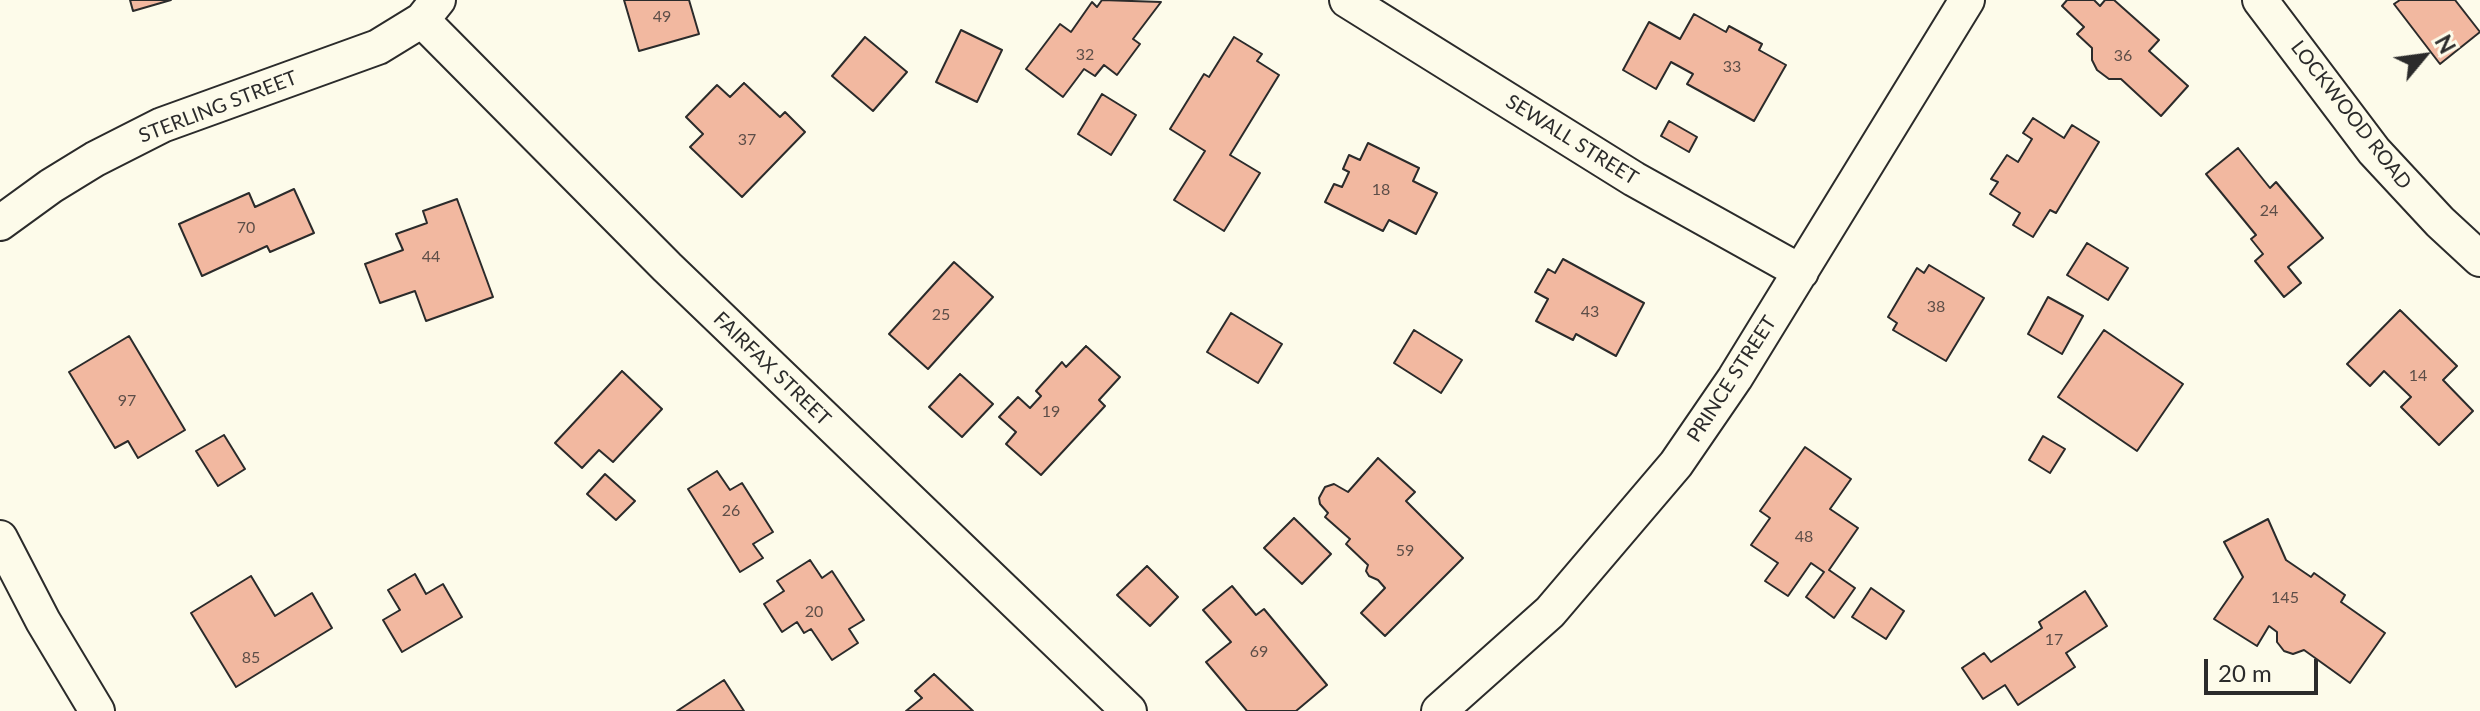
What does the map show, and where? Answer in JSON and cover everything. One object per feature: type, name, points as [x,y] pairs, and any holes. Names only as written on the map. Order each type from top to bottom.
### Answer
[{"type":"street","name":"SEWALL STREET","points":[[1347,0],[1634,179],[1801,272]]},
{"type":"street","name":"PRINCE STREET","points":[[1439,711],[1550,612],[1676,464],[1735,378],[1967,0]]},
{"type":"street","name":"LOCKWOOD ROAD","points":[[2260,0],[2374,151],[2440,222],[2480,259]]},
{"type":"street","name":"STERLING STREET","points":[[0,223],[95,159],[162,125],[378,47],[430,10]]},
{"type":"street","name":"FAIRFAX STREET","points":[[430,10],[667,267],[1129,711]]},
{"type":"street","points":[[0,538],[43,621],[97,711]]},
{"type":"building","points":[[130,0],[171,0],[133,11]]},
{"type":"building","points":[[624,0],[689,0],[699,34],[639,51]]},
{"type":"building","points":[[1102,0],[1161,2],[1133,39],[1140,44],[1117,75],[1104,65],[1095,76],[1084,69],[1063,97],[1026,69],[1060,24],[1071,32],[1092,2],[1097,7]]},
{"type":"building","points":[[2067,0],[2094,0],[2100,6],[2105,0],[2114,0],[2159,40],[2149,51],[2188,86],[2161,116],[2121,79],[2109,79],[2097,70],[2092,60],[2092,48],[2077,34],[2084,27],[2062,6]]},
{"type":"building","points":[[2400,0],[2455,0],[2480,32],[2440,64],[2394,4]]},
{"type":"building","points":[[1694,14],[1726,32],[1729,26],[1762,44],[1759,50],[1786,65],[1754,121],[1687,84],[1693,74],[1671,62],[1656,89],[1623,70],[1649,22],[1680,39]]},
{"type":"building","points":[[961,30],[1002,50],[977,102],[936,82]]},
{"type":"building","points":[[865,37],[907,72],[873,111],[832,76]]},
{"type":"building","points":[[1234,37],[1262,54],[1257,61],[1279,75],[1230,155],[1260,173],[1224,231],[1174,200],[1205,151],[1170,129],[1204,74],[1209,77]]},
{"type":"building","points":[[744,83],[780,117],[785,112],[805,132],[742,197],[690,147],[703,134],[686,117],[717,85],[730,97]]},
{"type":"building","points":[[1102,94],[1136,115],[1111,155],[1078,134]]},
{"type":"building","points":[[2033,118],[2064,138],[2072,125],[2099,142],[2056,213],[2050,210],[2033,237],[2013,225],[2020,213],[1990,194],[1998,182],[1991,179],[2007,155],[2018,162],[2032,139],[2023,133]]},
{"type":"building","points":[[1669,121],[1697,137],[1689,152],[1661,136]]},
{"type":"building","points":[[1368,143],[1419,168],[1413,181],[1437,193],[1416,234],[1389,220],[1383,231],[1325,202],[1334,184],[1342,187],[1349,172],[1343,169],[1349,155],[1360,160]]},
{"type":"building","points":[[2238,148],[2270,188],[2276,182],[2323,238],[2288,267],[2301,283],[2284,297],[2255,261],[2263,254],[2251,239],[2256,235],[2206,174]]},
{"type":"building","points":[[294,189],[314,233],[270,252],[267,246],[202,276],[179,224],[249,193],[255,207]]},
{"type":"building","points":[[457,199],[493,297],[426,321],[415,291],[380,303],[365,264],[403,250],[396,234],[427,223],[423,211]]},
{"type":"building","points":[[2087,243],[2128,268],[2108,300],[2067,275]]},
{"type":"building","points":[[1563,259],[1644,303],[1616,356],[1576,334],[1573,340],[1536,321],[1548,299],[1535,292],[1548,269],[1555,273]]},
{"type":"building","points":[[954,262],[993,297],[928,369],[889,334]]},
{"type":"building","points":[[1929,265],[1984,298],[1946,361],[1893,330],[1897,323],[1888,317],[1917,268],[1924,273]]},
{"type":"building","points":[[2048,297],[2083,316],[2062,354],[2028,334]]},
{"type":"building","points":[[2400,310],[2457,366],[2443,380],[2473,411],[2439,445],[2401,407],[2411,397],[2384,371],[2370,386],[2347,364]]},
{"type":"building","points":[[1231,313],[1282,344],[1258,383],[1207,352]]},
{"type":"building","points":[[1414,330],[1462,360],[1441,393],[1394,363]]},
{"type":"building","points":[[2104,330],[2183,384],[2137,451],[2058,397]]},
{"type":"building","points":[[129,336],[185,430],[138,458],[128,441],[115,448],[69,372]]},
{"type":"building","points":[[1086,346],[1120,377],[1099,400],[1105,406],[1041,475],[1006,444],[1016,432],[999,417],[1018,397],[1030,408],[1041,396],[1036,391],[1062,362],[1066,367]]},
{"type":"building","points":[[622,371],[662,409],[613,462],[599,450],[582,468],[555,443]]},
{"type":"building","points":[[960,374],[993,404],[962,437],[929,407]]},
{"type":"building","points":[[224,435],[245,469],[218,486],[196,451]]},
{"type":"building","points":[[2043,436],[2065,449],[2050,473],[2029,460]]},
{"type":"building","points":[[1805,447],[1851,479],[1830,509],[1858,528],[1829,570],[1855,588],[1834,618],[1806,597],[1824,572],[1811,563],[1788,596],[1765,581],[1778,563],[1751,545],[1770,518],[1760,511]]},
{"type":"building","points":[[1378,458],[1415,492],[1406,501],[1463,558],[1385,636],[1361,613],[1385,588],[1369,576],[1366,571],[1368,565],[1346,544],[1350,539],[1325,517],[1328,513],[1319,498],[1325,487],[1334,484],[1348,492]]},
{"type":"building","points":[[717,471],[730,490],[742,483],[773,532],[753,544],[763,558],[740,572],[688,489]]},
{"type":"building","points":[[605,474],[635,501],[616,520],[587,494]]},
{"type":"building","points":[[1294,518],[1331,554],[1302,584],[1264,548]]},
{"type":"building","points":[[2268,519],[2286,560],[2311,577],[2314,573],[2345,595],[2341,602],[2385,633],[2350,683],[2304,650],[2293,654],[2284,651],[2277,642],[2277,632],[2269,626],[2257,646],[2214,619],[2243,577],[2224,542]]},
{"type":"building","points":[[810,560],[822,578],[832,571],[864,620],[849,629],[858,643],[832,660],[811,629],[804,633],[797,622],[782,632],[764,604],[784,591],[777,581]]},
{"type":"building","points":[[1147,566],[1178,597],[1150,626],[1117,595]]},
{"type":"building","points":[[415,574],[426,594],[443,584],[462,617],[402,652],[383,620],[400,610],[388,590]]},
{"type":"building","points":[[251,576],[275,616],[312,593],[332,628],[236,687],[191,613]]},
{"type":"building","points":[[1232,586],[1256,615],[1264,609],[1327,685],[1296,711],[1247,711],[1206,662],[1231,642],[1203,610]]},
{"type":"building","points":[[1871,588],[1904,611],[1886,639],[1852,617]]},
{"type":"building","points":[[2085,591],[2107,626],[2066,653],[2075,667],[2018,705],[2005,685],[1983,699],[1962,668],[1984,653],[1991,662],[2042,628],[2039,622]]},
{"type":"building","points":[[934,674],[973,711],[906,711],[922,698],[915,691]]},
{"type":"building","points":[[724,680],[744,711],[677,711]]}]
